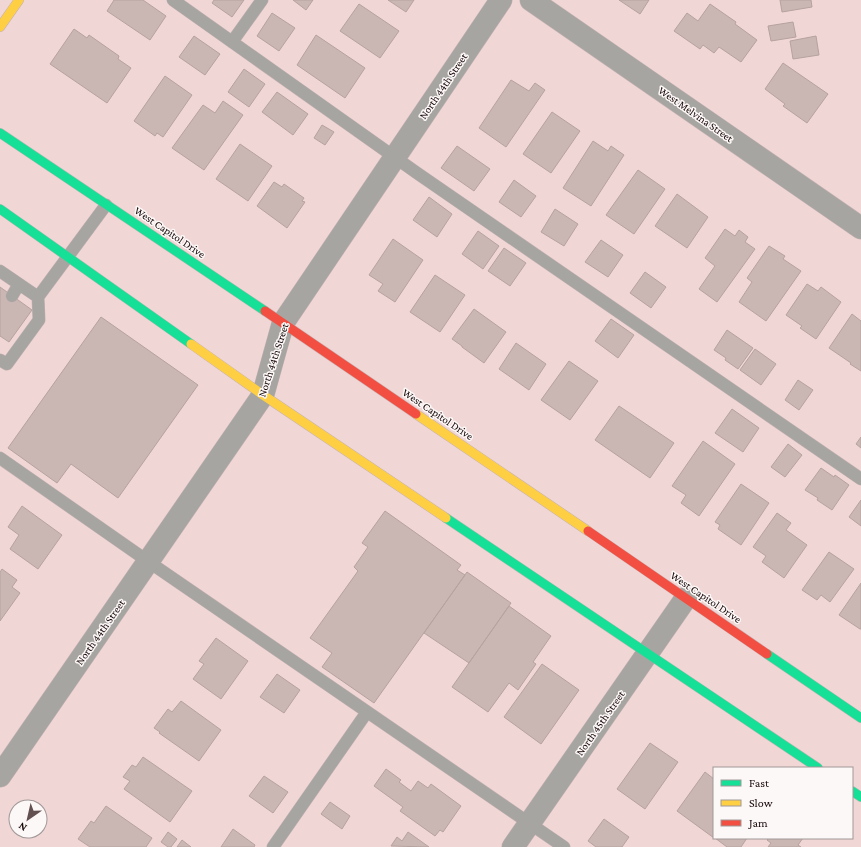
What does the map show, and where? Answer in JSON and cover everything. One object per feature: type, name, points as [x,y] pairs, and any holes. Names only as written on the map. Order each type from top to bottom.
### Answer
[{"type":"main road","points":[[0,26],[18,0]]},
{"type":"main road","name":"West Capitol Drive","points":[[0,133],[283,323],[861,718]]},
{"type":"main road","points":[[0,209],[263,395],[817,767]]},
{"type":"street","name":"North 44th Street","points":[[0,776],[263,395],[283,323],[501,0]]},
{"type":"street","name":"West Melvina Street","points":[[532,0],[861,228]]},
{"type":"street","name":"North 45th Street","points":[[513,847],[686,598]]},
{"type":"lane","points":[[173,0],[395,158],[861,479]]},
{"type":"lane","points":[[232,42],[262,0]]},
{"type":"lane","points":[[0,360],[6,364],[39,320],[38,297],[106,205]]},
{"type":"lane","points":[[0,271],[38,297]]},
{"type":"lane","points":[[12,296],[19,284]]},
{"type":"lane","points":[[0,458],[564,847]]},
{"type":"lane","points":[[273,847],[367,712]]},
{"type":"building","points":[[114,0],[143,0],[166,16],[150,40],[107,11]]},
{"type":"building","points":[[214,0],[244,0],[232,17],[212,3]]},
{"type":"building","points":[[293,0],[313,0],[306,10]]},
{"type":"building","points":[[388,0],[414,0],[406,12]]},
{"type":"building","points":[[619,0],[649,0],[640,14]]},
{"type":"building","points":[[780,0],[811,0],[812,7],[782,12]]},
{"type":"building","points":[[359,4],[399,31],[380,58],[340,31]]},
{"type":"building","points":[[710,4],[736,22],[735,24],[757,40],[741,62],[719,47],[714,53],[703,45],[700,49],[674,31],[687,13],[698,21]]},
{"type":"building","points":[[272,13],[295,28],[279,51],[257,36]]},
{"type":"building","points":[[793,22],[796,37],[771,41],[768,26]]},
{"type":"building","points":[[74,29],[87,38],[89,35],[119,56],[118,59],[131,68],[107,103],[50,64]]},
{"type":"building","points":[[316,35],[365,68],[345,98],[297,65]]},
{"type":"building","points":[[194,36],[220,54],[205,75],[179,57]]},
{"type":"building","points":[[816,36],[819,55],[793,59],[790,41]]},
{"type":"building","points":[[783,63],[828,94],[807,123],[783,106],[785,104],[765,89]]},
{"type":"building","points":[[244,69],[265,84],[249,107],[228,92]]},
{"type":"building","points":[[165,76],[192,95],[163,137],[157,133],[155,136],[134,121]]},
{"type":"building","points":[[511,80],[529,91],[535,83],[545,90],[506,147],[479,128]]},
{"type":"building","points":[[277,92],[308,114],[293,135],[262,112]]},
{"type":"building","points":[[223,101],[243,115],[204,170],[172,148],[203,105],[215,113]]},
{"type":"building","points":[[552,112],[580,131],[551,173],[523,154]]},
{"type":"building","points":[[322,125],[334,132],[325,145],[314,138]]},
{"type":"building","points":[[593,141],[608,151],[611,146],[624,155],[591,206],[563,188]]},
{"type":"building","points":[[240,144],[272,166],[248,201],[216,179]]},
{"type":"building","points":[[457,146],[490,169],[474,191],[441,168]]},
{"type":"building","points":[[638,170],[665,189],[634,234],[606,215]]},
{"type":"building","points":[[514,180],[536,196],[521,217],[499,202]]},
{"type":"building","points":[[274,182],[282,187],[284,184],[304,198],[302,201],[305,202],[287,228],[257,206]]},
{"type":"building","points":[[677,194],[708,217],[687,248],[655,226]]},
{"type":"building","points":[[429,197],[452,214],[437,237],[413,220]]},
{"type":"building","points":[[555,209],[578,224],[564,246],[541,232]]},
{"type":"building","points":[[725,229],[735,236],[739,230],[748,237],[745,242],[755,249],[717,302],[699,289],[715,266],[705,258]]},
{"type":"building","points":[[478,231],[499,246],[483,269],[462,254]]},
{"type":"building","points":[[393,239],[423,260],[395,302],[378,291],[383,284],[369,275]]},
{"type":"building","points":[[601,240],[623,255],[608,277],[585,262]]},
{"type":"building","points":[[769,246],[785,256],[783,259],[801,271],[766,321],[739,302],[752,282],[747,278]]},
{"type":"building","points":[[504,248],[526,263],[510,286],[488,271]]},
{"type":"building","points":[[645,272],[666,287],[651,308],[630,293]]},
{"type":"building","points":[[435,275],[465,295],[440,332],[410,312]]},
{"type":"building","points":[[807,284],[818,291],[821,287],[841,302],[816,339],[800,328],[802,326],[786,315]]},
{"type":"building","points":[[0,287],[32,310],[9,342],[0,336]]},
{"type":"building","points":[[474,309],[506,332],[484,363],[452,339]]},
{"type":"building","points":[[852,314],[861,321],[861,371],[829,348]]},
{"type":"building","points":[[101,317],[198,385],[118,498],[71,464],[57,483],[8,448]]},
{"type":"building","points":[[611,319],[634,335],[618,358],[595,341]]},
{"type":"building","points":[[727,330],[753,348],[738,369],[714,350]]},
{"type":"building","points":[[516,343],[546,364],[529,390],[499,369]]},
{"type":"building","points":[[755,349],[776,364],[761,385],[740,370]]},
{"type":"building","points":[[569,361],[598,381],[570,420],[541,400]]},
{"type":"building","points":[[798,380],[813,390],[799,410],[785,400]]},
{"type":"building","points":[[619,406],[674,443],[650,478],[595,440]]},
{"type":"building","points":[[732,409],[759,428],[743,452],[715,433]]},
{"type":"building","points":[[861,437],[861,448],[856,444]]},
{"type":"building","points":[[703,441],[735,464],[699,516],[681,503],[686,495],[672,486]]},
{"type":"building","points":[[788,444],[802,455],[785,477],[771,467]]},
{"type":"building","points":[[821,468],[834,477],[835,475],[849,485],[832,510],[817,500],[818,498],[805,490]]},
{"type":"building","points":[[741,484],[769,503],[741,545],[718,529],[720,525],[715,522]]},
{"type":"building","points":[[861,500],[861,526],[849,517]]},
{"type":"building","points":[[22,506],[62,535],[38,569],[10,549],[19,535],[8,527]]},
{"type":"building","points":[[385,511],[461,565],[457,570],[465,575],[374,703],[322,667],[332,653],[310,638],[358,571],[354,567],[368,547],[362,543]]},
{"type":"building","points":[[777,513],[791,523],[786,530],[807,545],[784,578],[762,562],[766,556],[753,547]]},
{"type":"building","points":[[829,552],[854,569],[830,602],[821,595],[817,600],[802,590]]},
{"type":"building","points":[[2,569],[17,580],[12,587],[20,593],[0,621],[0,572]]},
{"type":"building","points":[[467,572],[511,603],[469,663],[424,633]]},
{"type":"building","points":[[861,583],[861,629],[860,629],[839,615]]},
{"type":"building","points":[[509,606],[551,636],[533,662],[536,664],[518,690],[509,683],[488,712],[452,687]]},
{"type":"building","points":[[216,638],[248,661],[221,699],[193,679],[204,664],[199,661]]},
{"type":"building","points":[[542,664],[579,690],[541,744],[504,717]]},
{"type":"building","points":[[277,674],[300,690],[284,713],[260,697]]},
{"type":"building","points":[[181,701],[221,730],[199,761],[154,728],[168,709],[172,712]]},
{"type":"building","points":[[650,743],[678,762],[645,809],[617,789]]},
{"type":"building","points":[[143,757],[192,791],[170,822],[124,789],[130,781],[123,777],[132,765],[136,767]]},
{"type":"building","points":[[386,769],[401,780],[399,782],[411,791],[418,781],[428,788],[431,784],[461,806],[443,832],[440,830],[435,836],[400,811],[403,807],[374,786]]},
{"type":"building","points":[[705,772],[713,778],[713,837],[677,811]]},
{"type":"building","points":[[264,776],[288,792],[273,813],[249,796]]},
{"type":"building","points":[[330,802],[350,816],[342,829],[321,814]]},
{"type":"building","points":[[106,806],[152,838],[146,847],[90,847],[78,839],[91,821],[94,823]]},
{"type":"building","points":[[604,819],[629,837],[622,847],[596,847],[588,841]]},
{"type":"building","points":[[233,829],[255,845],[254,847],[221,847]]},
{"type":"building","points":[[168,832],[177,839],[171,847],[168,847],[161,842]]},
{"type":"building","points":[[408,832],[429,847],[391,846],[397,837],[402,841]]},
{"type":"building","points":[[716,839],[746,839],[741,847],[727,847]]},
{"type":"building","points":[[802,839],[798,845],[801,847],[768,847],[771,843],[767,840]]},
{"type":"building","points":[[182,840],[191,847],[177,847]]},
{"type":"traffic: fast","points":[[0,133],[265,311]]},
{"type":"traffic: fast","points":[[0,209],[191,344]]},
{"type":"traffic: fast","points":[[446,518],[817,767]]},
{"type":"traffic: fast","points":[[767,654],[861,718]]},
{"type":"traffic: fast","points":[[853,792],[861,797]]},
{"type":"traffic: slow","points":[[0,27],[19,0]]},
{"type":"traffic: slow","points":[[191,344],[263,395],[446,518]]},
{"type":"traffic: slow","points":[[416,414],[588,531]]},
{"type":"traffic: jam","points":[[265,311],[416,414]]},
{"type":"traffic: jam","points":[[588,531],[767,654]]}]
